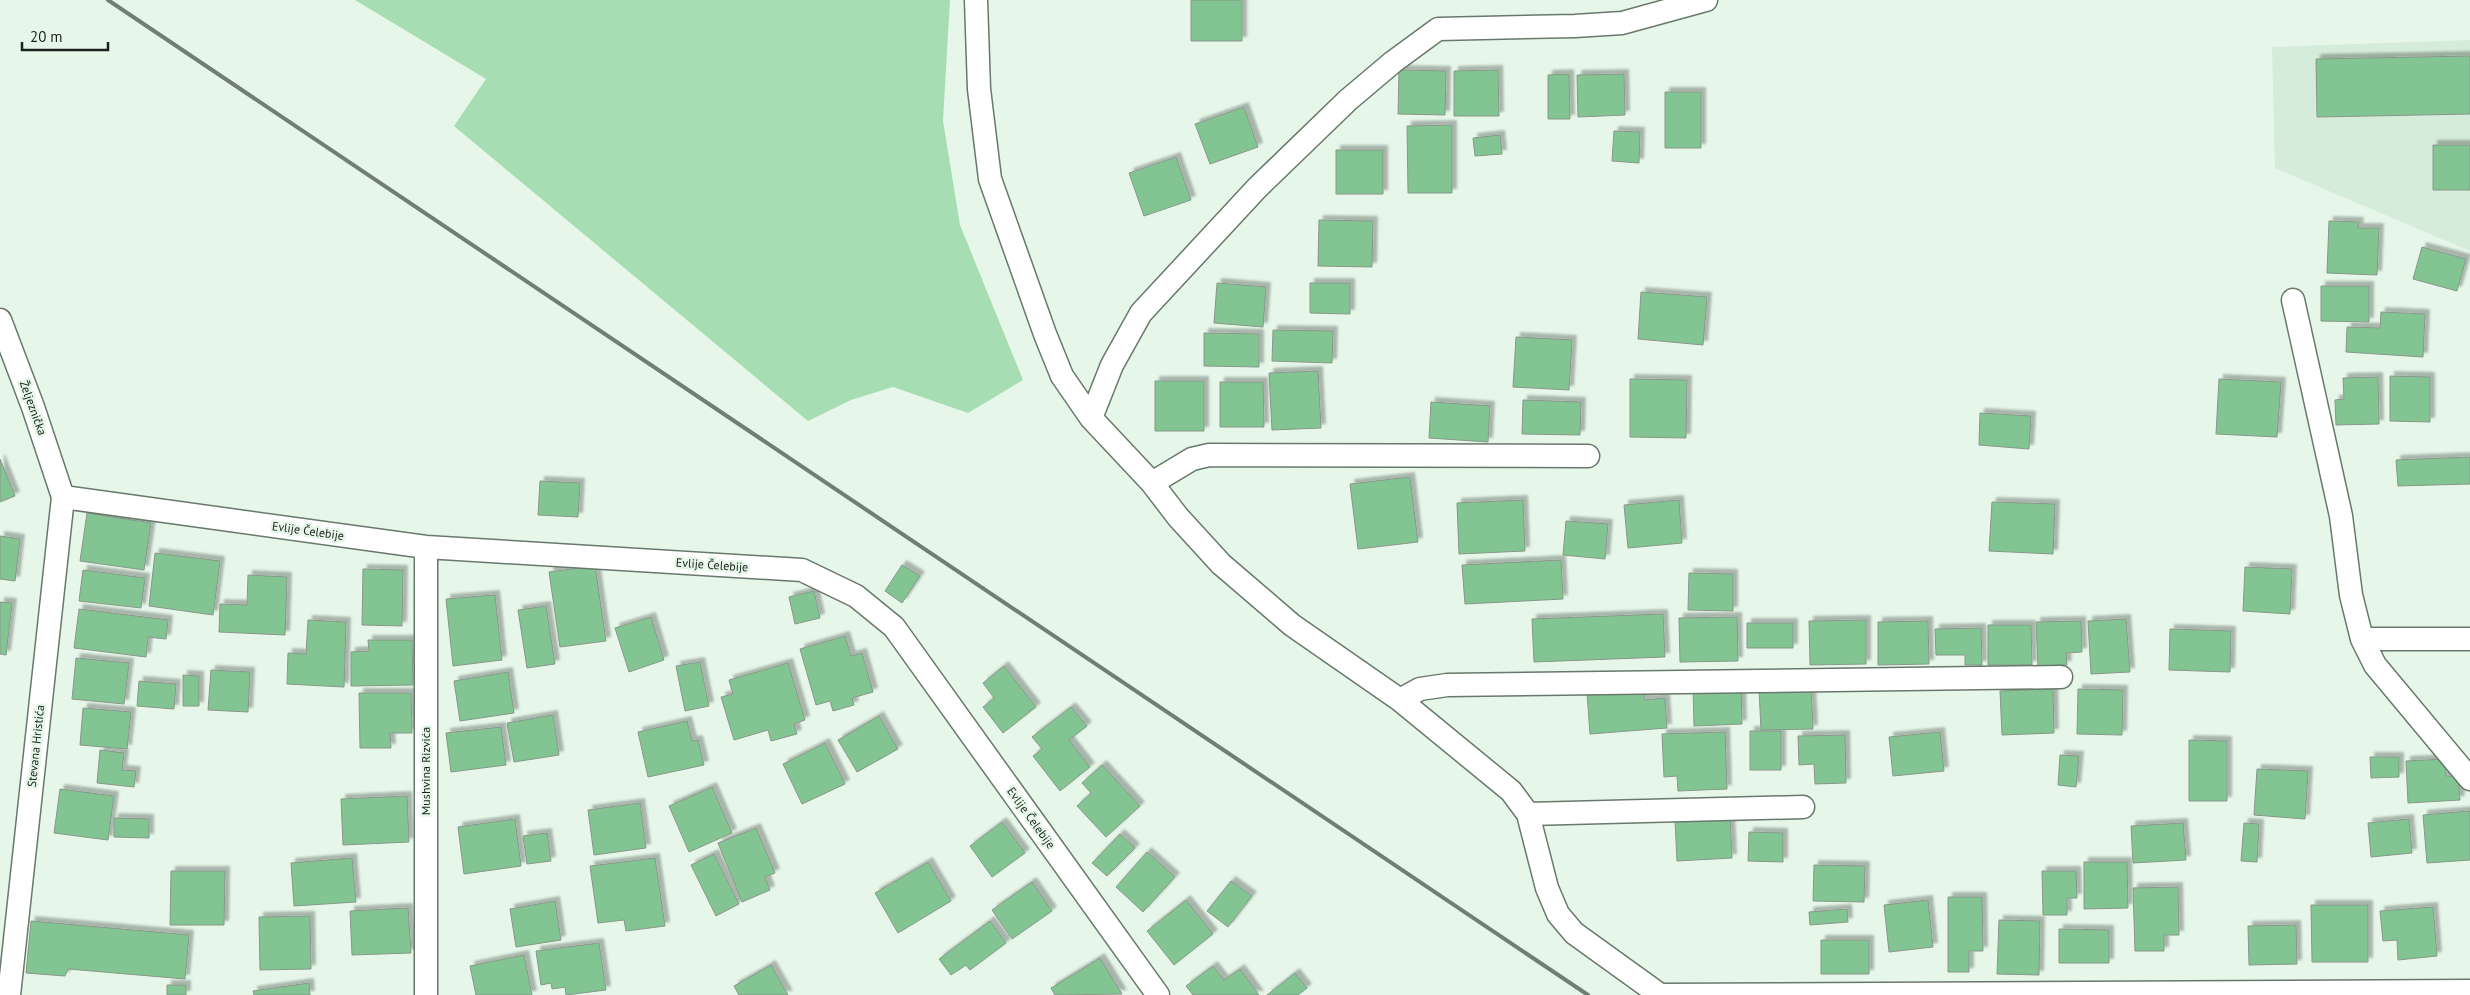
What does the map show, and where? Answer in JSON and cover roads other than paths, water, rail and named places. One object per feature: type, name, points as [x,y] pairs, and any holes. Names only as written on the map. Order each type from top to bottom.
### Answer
[{"type":"street","points":[[976,0],[979,89],[990,179],[1045,334],[1062,376],[1091,418],[1152,483],[1178,517],[1228,570],[1292,625],[1400,700],[1510,791],[1528,814],[1547,888],[1558,914],[1574,933],[1660,995],[2470,991]]},
{"type":"street","points":[[1091,418],[1112,365],[1141,313],[1257,188],[1348,100],[1393,62],[1438,29],[1622,23],[1706,0]]},
{"type":"street","points":[[2293,300],[2341,516],[2351,594],[2362,638],[2375,665],[2470,779]]},
{"type":"street","name":"Željeznička","points":[[0,320],[33,407],[63,497]]},
{"type":"street","points":[[1152,483],[1192,458],[1209,455],[1588,456]]},
{"type":"street","name":"Evlije Čelebije","points":[[63,497],[426,546],[802,570],[856,596],[894,627],[1158,995]]},
{"type":"street","name":"Stevana Hristića","points":[[9,995],[63,497]]},
{"type":"street","name":"Mushvina Rizvića","points":[[426,546],[426,995]]},
{"type":"street","points":[[2362,638],[2470,639]]},
{"type":"street","points":[[1400,700],[1420,689],[1447,684],[2061,677]]},
{"type":"street","points":[[1528,814],[1804,807]]},
{"type":"railway","points":[[108,0],[1588,995]]}]
